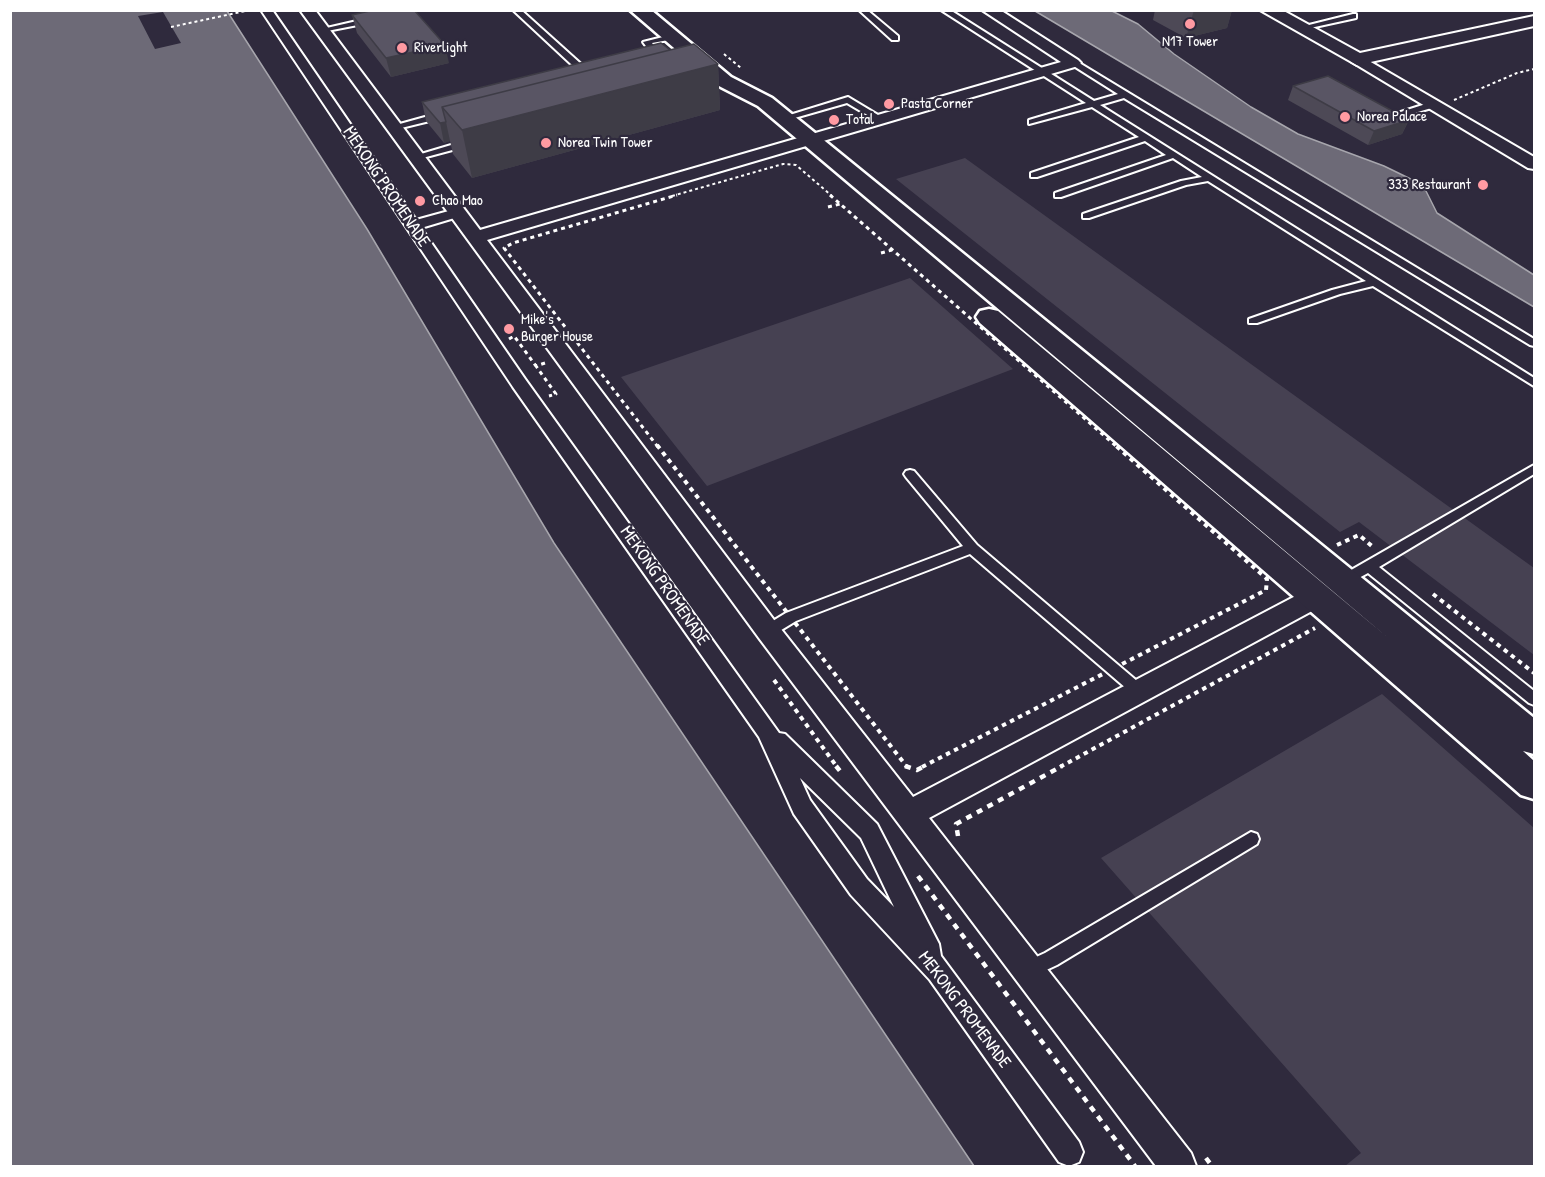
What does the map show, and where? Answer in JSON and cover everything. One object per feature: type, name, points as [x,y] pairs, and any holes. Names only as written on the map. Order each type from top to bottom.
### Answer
[{"type":"main road","points":[[639,10],[794,151],[1534,783]]},
{"type":"main road","points":[[718,80],[765,102],[784,118],[794,151],[1344,581],[1534,739]]},
{"type":"street","name":"MEKONG PROMENADE","points":[[266,10],[519,383],[768,732],[802,807],[860,887],[939,971],[1069,1152]]},
{"type":"street","points":[[989,10],[1073,63]]},
{"type":"street","points":[[1268,10],[1357,59],[1534,164]]},
{"type":"street","points":[[315,20],[768,631],[1178,1167]]},
{"type":"street","points":[[1357,59],[1534,21]]},
{"type":"street","points":[[476,237],[794,151],[879,118],[1073,63]]},
{"type":"street","points":[[412,225],[456,213]]},
{"type":"street","points":[[908,815],[1316,597]]},
{"type":"street","points":[[768,732],[869,831],[939,971]]},
{"type":"lane","points":[[516,10],[591,78]]},
{"type":"lane","points":[[862,10],[894,39]]},
{"type":"lane","points":[[944,10],[1534,383]]},
{"type":"lane","points":[[1301,27],[1353,16]]},
{"type":"lane","points":[[315,20],[382,17]]},
{"type":"lane","points":[[647,64],[660,60],[647,42],[671,37]]},
{"type":"lane","points":[[1073,63],[1534,343]]},
{"type":"lane","points":[[580,81],[602,75]]},
{"type":"lane","points":[[1032,122],[1124,95]]},
{"type":"lane","points":[[784,118],[848,100],[879,118]]},
{"type":"lane","points":[[1383,119],[1435,107]]},
{"type":"lane","points":[[393,127],[455,112]]},
{"type":"lane","points":[[1034,175],[1146,138]]},
{"type":"lane","points":[[415,157],[483,139]]},
{"type":"lane","points":[[1058,195],[1174,155]]},
{"type":"lane","points":[[1086,216],[1184,183],[1210,178]]},
{"type":"lane","points":[[1253,321],[1336,292],[1375,282]]},
{"type":"lane","points":[[1344,581],[1534,468]]},
{"type":"lane","points":[[910,474],[972,548],[1139,691]]},
{"type":"lane","points":[[768,631],[791,617],[972,548]]},
{"type":"lane","points":[[1370,567],[1534,699]]},
{"type":"lane","points":[[1027,970],[1051,959],[1251,839]]},
{"type":"path","points":[[171,27],[250,10]]},
{"type":"path","points":[[1435,107],[1516,73],[1534,69]]},
{"type":"path","points":[[513,243],[504,248],[907,768],[917,770],[1266,590],[1267,579],[796,165],[794,151]]},
{"type":"path","points":[[828,207],[841,204]]},
{"type":"path","points":[[881,253],[893,250]]},
{"type":"path","points":[[958,840],[956,824],[1312,628],[1324,629]]},
{"type":"path","points":[[1205,1157],[1212,1167]]},
{"type":"shaded area","points":[[10,11],[227,11],[367,229],[554,543],[974,1166],[11,1166]]},
{"type":"shaded area","points":[[1035,11],[1112,11],[1138,24],[1174,54],[1251,107],[1298,134],[1384,166],[1423,185],[1437,213],[1534,275],[1534,307]]},
{"type":"shaded area","points":[[965,158],[1534,568],[1534,655],[1359,522],[1340,532],[896,179]]},
{"type":"shaded area","points":[[910,278],[1013,369],[707,486],[621,377]]},
{"type":"shaded area","points":[[1382,694],[1534,828],[1534,1166],[1345,1166],[1361,1153],[1101,858]]},
{"type":"pier","points":[[163,12],[181,43],[155,49],[138,16]]},
{"type":"building","points":[[374,10],[414,10],[445,45],[386,58],[352,15]]},
{"type":"building","points":[[661,43],[670,50],[442,107],[446,122],[440,123],[422,102]]},
{"type":"building","points":[[694,44],[718,64],[462,130],[442,107]]},
{"type":"building","points":[[1328,76],[1409,120],[1374,131],[1293,86]]},
{"type":"place","name":"N17 Tower","points":[[1190,24]]},
{"type":"place","name":"Riverlight","points":[[402,48]]},
{"type":"place","name":"Pasta Corner","points":[[889,104]]},
{"type":"place","name":"Norea Palace","points":[[1345,117]]},
{"type":"place","name":"Total","points":[[834,120]]},
{"type":"place","name":"Norea Twin Tower","points":[[546,143]]},
{"type":"place","name":"333 Restaurant","points":[[1483,185]]},
{"type":"place","name":"Chao Mao","points":[[420,201]]},
{"type":"place","name":"Mike's Burger House","points":[[509,329]]}]
